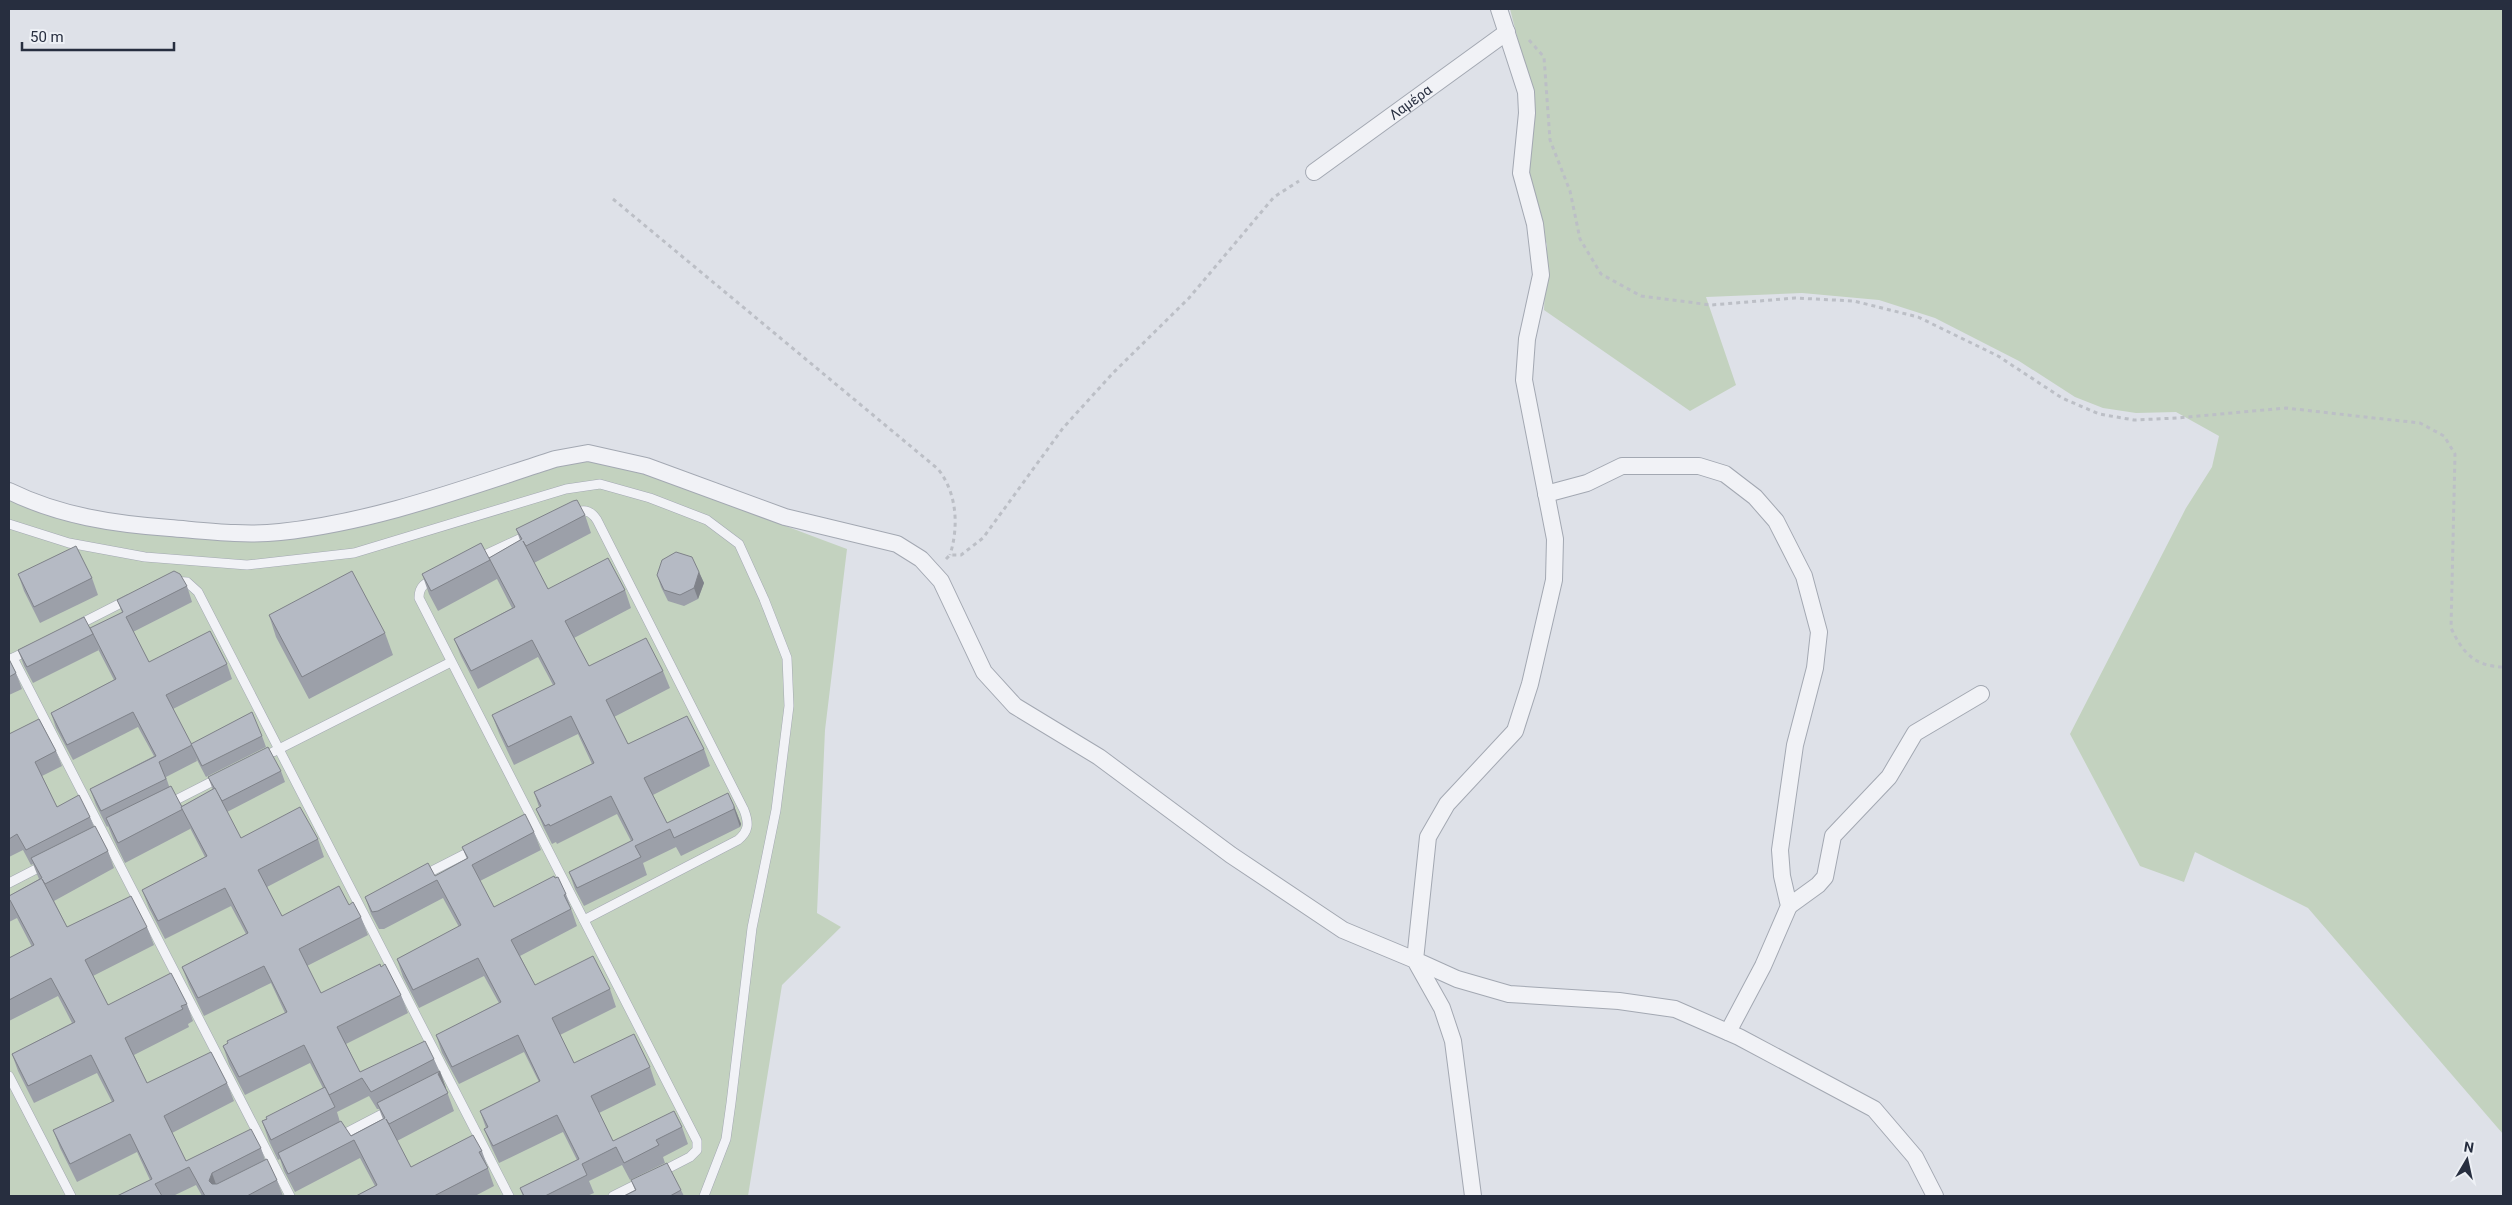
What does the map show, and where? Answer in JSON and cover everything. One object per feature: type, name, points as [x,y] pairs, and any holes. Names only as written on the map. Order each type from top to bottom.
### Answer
[{"type":"street","points":[[1473,1196],[1453,1041],[1442,1008],[1415,960],[1428,836],[1447,804],[1516,731],[1530,684],[1554,580],[1554,539],[1524,380],[1527,339],[1541,275],[1535,224],[1521,172],[1527,112],[1526,92],[1499,9]]},
{"type":"street","name":"Λαμέρα","points":[[1314,172],[1507,32]]},
{"type":"street","points":[[9,491],[61,511],[98,521],[217,531],[279,532],[357,520],[555,459],[588,453],[646,466],[785,517],[897,544],[921,559],[941,581],[984,672],[1015,706],[1099,757],[1231,855],[1343,930],[1457,979],[1509,994],[1619,1001],[1675,1009],[1728,1032],[1874,1109],[1915,1157],[1935,1196]]},
{"type":"street","points":[[1546,494],[1587,483],[1622,466],[1699,466],[1725,474],[1755,497],[1776,521],[1804,576],[1820,632],[1815,668],[1795,745],[1780,850],[1782,876],[1789,906]]},
{"type":"street","points":[[1728,1032],[1763,966],[1789,906],[1818,885],[1825,877],[1833,836],[1889,777],[1916,733],[1981,694]]},
{"type":"lane","points":[[9,524],[69,543],[144,557],[247,564],[354,554],[566,489],[600,484],[650,498],[706,520],[739,544],[764,599],[787,658],[789,706],[776,810],[752,928],[726,1139],[704,1196]]},
{"type":"lane","points":[[566,517],[585,510],[592,512],[598,520],[747,819],[746,833],[738,840],[584,920]]},
{"type":"lane","points":[[468,563],[539,530]]},
{"type":"lane","points":[[441,576],[423,584],[418,598],[528,822],[584,920],[697,1141],[696,1150],[690,1157],[613,1196]]},
{"type":"lane","points":[[162,585],[177,580],[187,582],[198,592],[278,749],[364,906],[445,1083],[509,1196]]},
{"type":"lane","points":[[64,632],[139,593]]},
{"type":"lane","points":[[38,645],[11,659],[109,833],[272,1171],[290,1196]]},
{"type":"lane","points":[[261,758],[451,662]]},
{"type":"lane","points":[[157,809],[226,775]]},
{"type":"lane","points":[[96,840],[109,833]]},
{"type":"lane","points":[[412,882],[481,846]]},
{"type":"lane","points":[[9,883],[52,861]]},
{"type":"lane","points":[[9,1076],[71,1196]]},
{"type":"lane","points":[[328,1142],[397,1107]]},
{"type":"lane","points":[[272,1171],[284,1164]]},
{"type":"path","points":[[1507,32],[1528,39],[1544,57],[1550,140],[1570,191],[1580,239],[1601,274],[1641,296],[1711,304],[1795,298],[1854,301],[1909,315],[1998,356],[2062,398],[2099,414],[2116,417],[2134,420],[2177,418],[2286,408],[2420,423],[2444,436],[2455,454],[2451,628],[2461,649],[2486,666],[2503,667]]},
{"type":"path","points":[[950,555],[961,555],[983,538],[1063,428],[1113,373],[1189,298],[1274,197],[1314,172]]},
{"type":"path","points":[[613,199],[938,469],[948,482],[955,515],[956,538],[950,555],[934,573]]},
{"type":"green space","points":[[1510,9],[2503,9],[2503,1134],[2308,908],[2195,852],[2184,882],[2140,866],[2070,734],[2186,508],[2212,467],[2219,436],[2176,412],[2136,413],[2103,408],[2075,397],[2019,361],[1935,318],[1879,300],[1802,293],[1706,297],[1736,385],[1690,411],[1544,310],[1547,245],[1530,191],[1525,67]]},
{"type":"green space","points":[[588,460],[625,466],[660,477],[847,549],[825,730],[817,913],[841,927],[782,985],[748,1196],[9,1196],[9,497],[53,515],[280,538],[557,465]]},
{"type":"building","points":[[577,500],[585,515],[526,546],[523,541],[548,589],[608,558],[625,590],[565,621],[589,666],[646,638],[663,671],[606,700],[628,744],[687,716],[704,749],[644,778],[667,823],[728,793],[734,809],[674,838],[670,829],[635,846],[641,857],[577,888],[569,872],[633,840],[611,796],[550,826],[549,824],[545,826],[536,809],[541,806],[534,792],[594,763],[571,716],[508,747],[492,715],[555,684],[532,640],[471,671],[454,639],[515,607],[489,558],[522,539],[516,529]]},
{"type":"building","points":[[481,543],[490,560],[431,591],[422,574]]},
{"type":"building","points":[[76,546],[92,578],[34,607],[18,574]]},
{"type":"building","points":[[676,552],[692,557],[699,572],[694,588],[680,595],[664,590],[657,575],[662,560]]},
{"type":"building","points":[[174,571],[180,574],[187,586],[126,617],[149,662],[210,631],[227,664],[166,695],[192,745],[159,762],[166,779],[101,811],[90,789],[156,756],[133,712],[67,745],[51,713],[116,679],[90,628],[123,612],[117,600]]},
{"type":"building","points":[[352,571],[385,633],[302,677],[269,615]]},
{"type":"building","points":[[84,617],[93,634],[27,667],[18,650]]},
{"type":"building","points":[[9,659],[16,673],[9,677]]},
{"type":"building","points":[[252,712],[262,736],[202,766],[191,744]]},
{"type":"building","points":[[39,719],[56,751],[35,762],[57,807],[79,795],[90,817],[26,850],[17,834],[9,839],[9,734]]},
{"type":"building","points":[[268,747],[281,771],[222,801],[208,777]]},
{"type":"building","points":[[171,786],[183,809],[118,843],[106,818]]},
{"type":"building","points":[[215,788],[241,838],[300,807],[318,839],[258,870],[282,916],[339,886],[349,905],[353,902],[361,917],[299,949],[321,993],[380,964],[381,967],[385,964],[401,995],[337,1027],[360,1072],[425,1041],[434,1059],[371,1092],[362,1078],[329,1095],[304,1045],[239,1077],[223,1046],[228,1043],[227,1041],[287,1012],[264,966],[198,998],[182,967],[248,933],[225,888],[158,921],[142,890],[207,856],[181,807]]},
{"type":"building","points":[[525,814],[534,832],[472,865],[494,907],[554,876],[555,878],[558,877],[571,909],[511,940],[535,985],[593,956],[610,989],[552,1018],[574,1063],[634,1034],[650,1067],[591,1096],[613,1141],[674,1111],[682,1127],[656,1140],[659,1145],[624,1163],[616,1147],[582,1164],[587,1175],[545,1196],[524,1196],[520,1188],[579,1159],[557,1115],[493,1146],[484,1129],[488,1127],[480,1111],[540,1081],[518,1035],[452,1067],[436,1035],[501,1002],[478,958],[413,990],[397,959],[461,925],[437,880],[378,911],[372,912],[365,897],[428,863],[435,876],[468,858],[462,847]]},
{"type":"building","points":[[95,826],[108,851],[45,884],[42,879],[67,927],[131,896],[147,927],[85,960],[108,1005],[171,973],[187,1004],[181,1006],[183,1009],[125,1038],[147,1083],[211,1052],[227,1083],[164,1116],[186,1161],[251,1129],[261,1148],[212,1173],[209,1181],[212,1184],[217,1184],[267,1159],[277,1180],[247,1196],[205,1196],[189,1167],[155,1184],[162,1196],[117,1196],[152,1179],[130,1134],[70,1164],[53,1130],[114,1101],[91,1055],[28,1086],[12,1054],[75,1022],[51,978],[9,1000],[9,958],[34,945],[9,901],[9,896],[42,878],[31,858]]},
{"type":"building","points":[[440,1071],[438,1074],[448,1093],[389,1124],[386,1119],[411,1167],[473,1135],[482,1151],[479,1152],[488,1168],[434,1196],[356,1196],[377,1185],[354,1140],[288,1174],[278,1153],[341,1121],[351,1136],[385,1118],[377,1103]]},
{"type":"building","points":[[325,1087],[335,1107],[271,1140],[262,1121],[267,1119],[266,1117]]},
{"type":"building","points":[[667,1163],[681,1190],[670,1196],[624,1196],[636,1190],[631,1180]]}]
